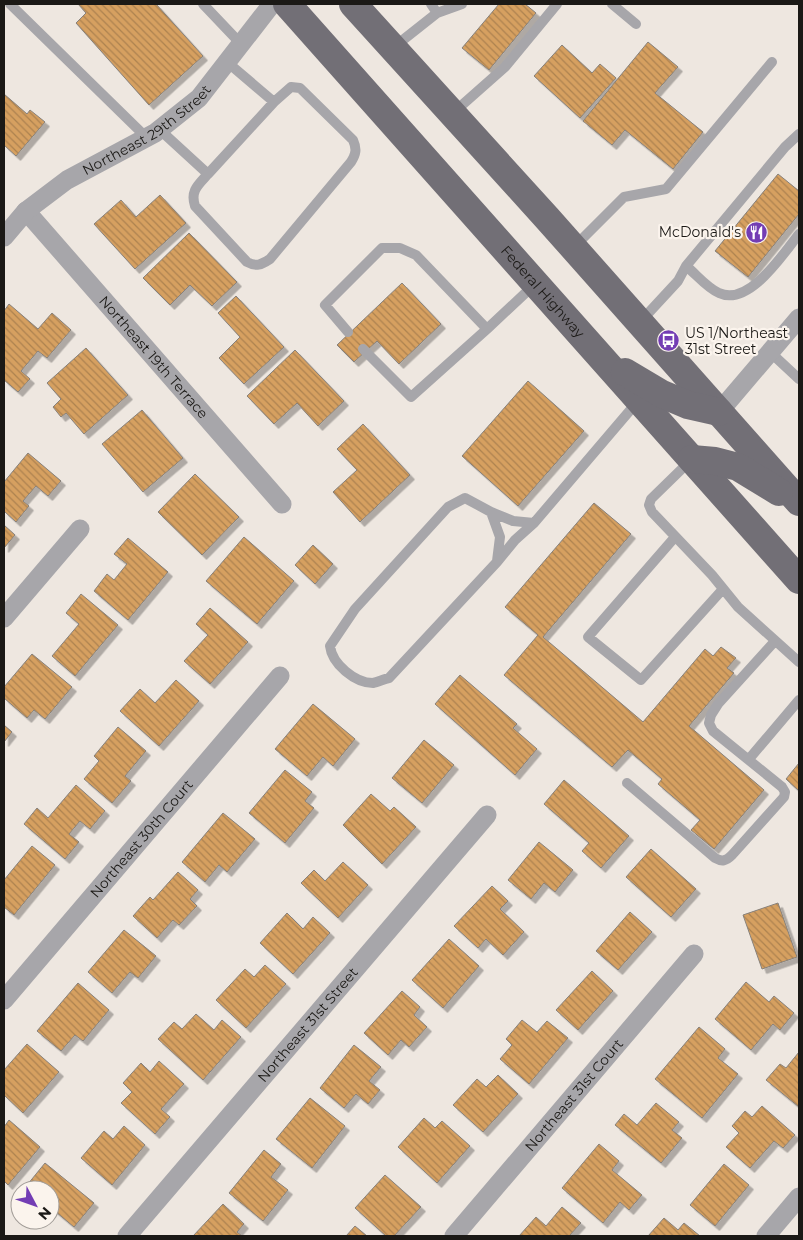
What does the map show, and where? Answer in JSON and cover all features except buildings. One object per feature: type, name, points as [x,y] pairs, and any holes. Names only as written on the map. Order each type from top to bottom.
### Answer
[{"type":"main road","name":"Federal Highway","points":[[287,4],[799,580]]},
{"type":"main road","points":[[353,4],[574,248],[799,501]]},
{"type":"main road","points":[[600,357],[662,394],[688,405],[719,412]]},
{"type":"main road","points":[[692,459],[716,460],[738,467],[799,501]]},
{"type":"street","name":"Northeast 29th Street","points":[[4,237],[26,211],[67,180],[153,134],[199,98],[272,4]]},
{"type":"street","name":"Northeast 19th Terrace","points":[[26,211],[282,504]]},
{"type":"street","points":[[719,412],[799,318]]},
{"type":"street","points":[[4,618],[80,529]]},
{"type":"street","name":"Northeast 30th Court","points":[[4,1000],[280,676]]},
{"type":"street","name":"Northeast 31st Street","points":[[127,1236],[487,815]]},
{"type":"street","name":"Northeast 31st Court","points":[[454,1236],[694,954]]},
{"type":"street","points":[[766,1236],[799,1197]]},
{"type":"lane","points":[[10,4],[153,134],[208,174]]},
{"type":"lane","points":[[204,4],[241,44]]},
{"type":"lane","points":[[393,48],[434,8],[462,4]]},
{"type":"lane","points":[[453,114],[505,67],[557,4]]},
{"type":"lane","points":[[612,4],[636,24]]},
{"type":"lane","points":[[227,62],[274,102]]},
{"type":"lane","points":[[574,248],[624,197],[666,189],[772,62]]},
{"type":"lane","points":[[291,87],[300,88],[353,140],[356,147],[355,155],[351,162],[270,259],[262,265],[253,265],[247,262],[195,206],[192,198],[195,188],[208,174],[274,102],[291,87]]},
{"type":"lane","points":[[639,322],[678,281],[686,266],[799,134]]},
{"type":"lane","points":[[686,266],[717,293],[728,297],[743,292],[758,283],[799,234]]},
{"type":"lane","points":[[348,332],[325,305],[382,248],[400,248],[416,255],[487,330]]},
{"type":"lane","points":[[363,349],[411,397],[487,330],[536,283]]},
{"type":"lane","points":[[770,352],[799,379]]},
{"type":"lane","points":[[534,523],[513,520],[491,512],[465,498],[448,507],[355,609],[333,639],[330,653],[354,678],[373,683],[389,678],[497,562],[515,540],[534,523],[639,401]]},
{"type":"lane","points":[[692,459],[651,499],[652,512],[712,575],[738,607],[799,662]]},
{"type":"lane","points":[[491,512],[500,537],[497,562]]},
{"type":"lane","points":[[675,537],[588,637],[641,680],[723,589]]},
{"type":"lane","points":[[627,783],[715,858],[720,861],[726,860],[732,855],[784,797],[785,792],[782,786],[713,730],[709,723],[711,715],[718,704],[775,641]]},
{"type":"lane","points":[[749,758],[799,700]]},
{"type":"place","name":"McDonald's","points":[[757,232]]},
{"type":"place","name":"US 1/Northeast 31st Street","points":[[669,341]]}]
